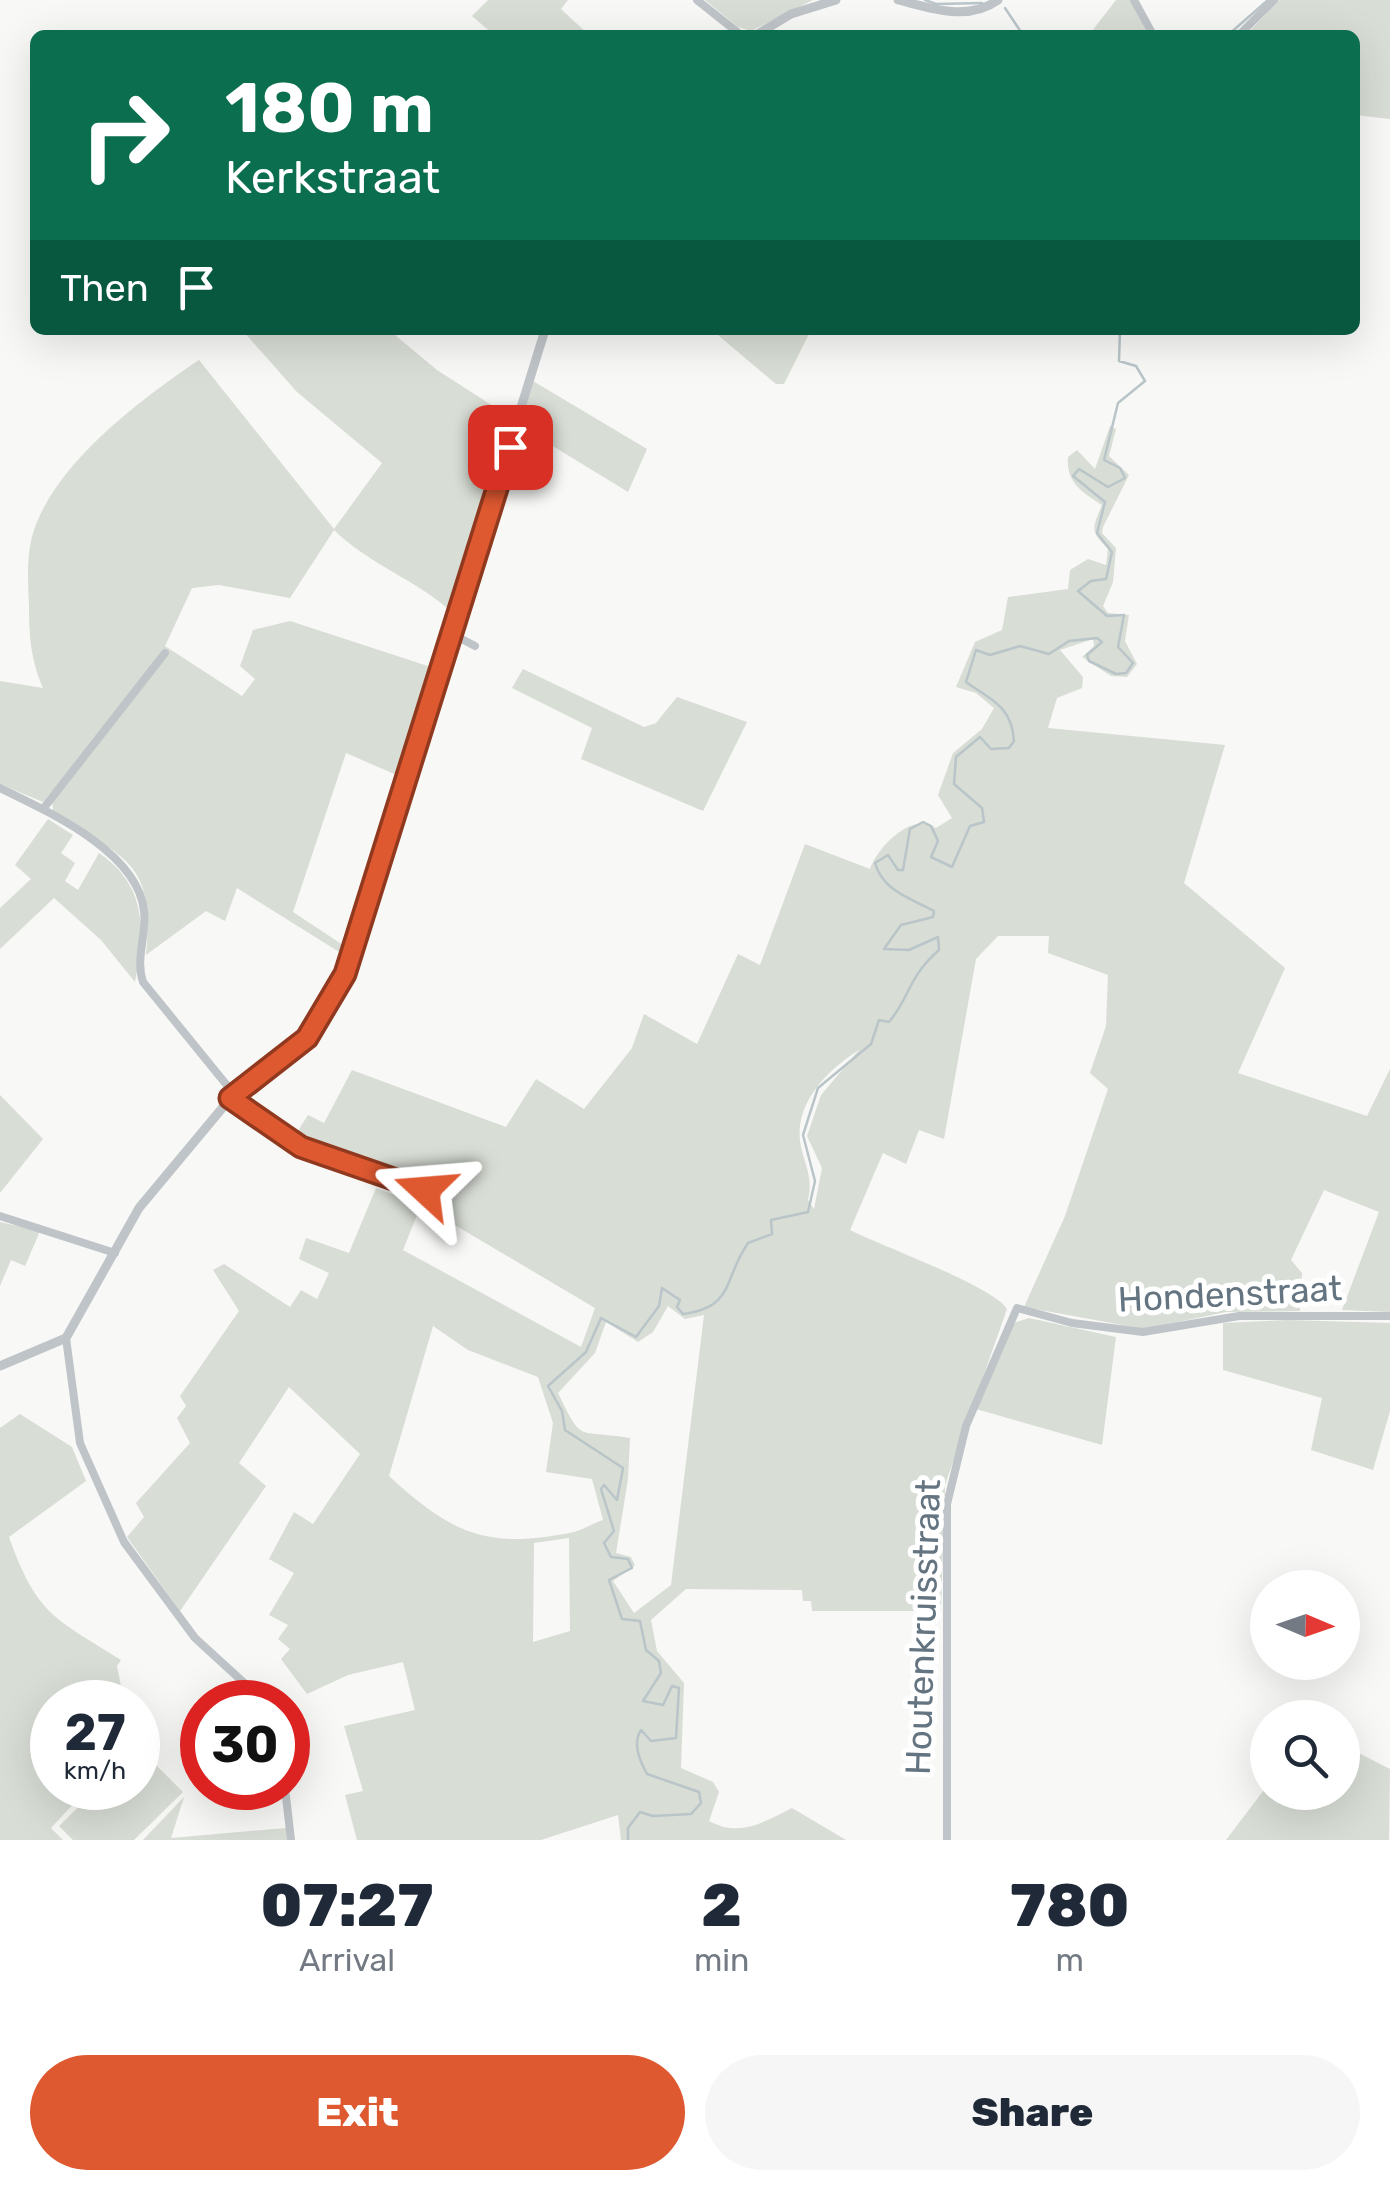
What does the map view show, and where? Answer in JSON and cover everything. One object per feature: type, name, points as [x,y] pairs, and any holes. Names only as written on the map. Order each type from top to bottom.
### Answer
[{"type":"street","points":[[696,0],[735,30]]},
{"type":"street","points":[[764,30],[791,14],[836,0]]},
{"type":"street","points":[[898,0],[948,12],[983,9],[998,0]]},
{"type":"street","points":[[1134,0],[1150,30]]},
{"type":"street","points":[[1244,30],[1274,0]]},
{"type":"street","points":[[0,1366],[66,1338],[139,1208],[232,1096],[307,1038],[345,974],[454,635],[544,335]]},
{"type":"street","points":[[454,635],[475,646]]},
{"type":"street","points":[[43,809],[165,653]]},
{"type":"street","points":[[0,788],[43,809],[121,862],[135,877],[145,915],[142,982],[232,1096],[301,1147],[425,1190]]},
{"type":"street","points":[[0,1216],[115,1253]]},
{"type":"street","name":"Hondenstraat","points":[[1017,1308],[1092,1327],[1143,1332],[1239,1316],[1390,1316]]},
{"type":"street","name":"Houtenkruisstraat","points":[[947,1840],[947,1504],[966,1426],[1017,1308]]},
{"type":"street","points":[[66,1338],[80,1443],[124,1542],[195,1638],[240,1680]]},
{"type":"street","points":[[288,1810],[291,1840]]},
{"type":"shaded area","points":[[488,0],[568,0],[561,9],[584,30],[488,30],[472,16]]},
{"type":"shaded area","points":[[705,0],[813,0],[753,30],[738,27]]},
{"type":"shaded area","points":[[1116,0],[1130,0],[1145,30],[1093,30]]},
{"type":"shaded area","points":[[1279,0],[1390,0],[1390,119],[1360,116],[1360,30],[1251,30]]},
{"type":"shaded area","points":[[246,335],[395,335],[437,370],[513,419],[455,615],[334,530],[290,598],[219,585],[192,588],[165,646],[242,696],[255,679],[240,666],[253,630],[290,621],[437,669],[401,777],[346,753],[293,912],[346,947],[344,955],[237,888],[225,921],[206,911],[146,955],[145,899],[140,880],[130,865],[53,811],[52,791],[43,802],[0,784],[0,681],[43,688],[33,658],[30,628],[28,568],[34,530],[61,480],[103,434],[199,360],[334,529],[382,463],[297,392]]},
{"type":"shaded area","points":[[718,335],[808,335],[784,384],[776,384]]},
{"type":"shaded area","points":[[533,381],[647,449],[628,492],[520,426]]},
{"type":"shaded area","points":[[1110,426],[1116,429],[1109,456],[1129,475],[1103,527],[1102,533],[1116,548],[1113,582],[1103,606],[1108,613],[1129,615],[1125,641],[1137,664],[1127,677],[1111,676],[1082,657],[1094,646],[1093,639],[1060,650],[1083,677],[1082,688],[1057,698],[1048,728],[1225,745],[1184,883],[1285,968],[1238,1073],[1367,1116],[1390,1069],[1390,1312],[1342,1310],[1379,1212],[1324,1190],[1291,1260],[1302,1273],[1300,1311],[1226,1312],[1144,1329],[1024,1307],[1065,1216],[1108,1089],[1090,1073],[1106,1026],[1108,975],[1048,953],[1049,936],[998,936],[976,959],[944,1139],[919,1130],[906,1164],[883,1153],[850,1230],[981,1289],[1007,1309],[945,1485],[941,1611],[812,1611],[811,1601],[803,1601],[802,1590],[686,1589],[651,1620],[657,1651],[684,1683],[681,1768],[713,1782],[719,1792],[709,1821],[742,1828],[792,1808],[846,1840],[621,1840],[618,1815],[541,1840],[357,1840],[345,1795],[363,1791],[344,1726],[415,1710],[403,1662],[348,1675],[310,1693],[310,1680],[297,1680],[281,1659],[290,1649],[278,1639],[288,1625],[269,1615],[294,1573],[269,1559],[294,1512],[313,1524],[360,1454],[289,1387],[239,1463],[266,1486],[180,1611],[127,1537],[144,1517],[136,1503],[190,1443],[177,1418],[186,1406],[180,1396],[239,1311],[213,1270],[224,1264],[290,1307],[301,1290],[317,1299],[329,1273],[299,1259],[306,1238],[349,1253],[376,1188],[410,1201],[418,1182],[294,1137],[308,1115],[324,1123],[352,1070],[506,1127],[536,1079],[584,1109],[632,1048],[644,1014],[697,1044],[738,954],[760,965],[805,844],[870,869],[880,850],[907,827],[927,824],[936,828],[952,818],[938,795],[953,753],[982,729],[994,708],[976,693],[956,687],[975,642],[1002,630],[1008,597],[1068,589],[1070,570],[1088,559],[1106,565],[1108,549],[1094,530],[1102,505],[1082,491],[1070,474],[1068,457],[1077,450],[1095,469]],"holes":[[[859,1050],[821,1095],[807,1136],[822,1168],[814,1209],[808,1200],[809,1179],[801,1147],[802,1117],[824,1078]],[[421,1205],[595,1308],[581,1347],[403,1250]],[[668,1306],[685,1319],[704,1315],[671,1585],[634,1613],[613,1581],[635,1565],[631,1557],[616,1553],[630,1438],[583,1431],[572,1420],[558,1393],[595,1353],[606,1322],[638,1342],[653,1332]],[[433,1326],[468,1350],[538,1377],[553,1423],[546,1472],[592,1479],[603,1520],[574,1532],[544,1537],[494,1537],[452,1524],[389,1476]],[[569,1538],[570,1631],[533,1642],[534,1543]]]},
{"type":"shaded area","points":[[523,669],[644,727],[656,723],[677,697],[747,722],[703,811],[581,759],[592,728],[512,688]]},
{"type":"shaded area","points":[[48,819],[73,835],[61,853],[75,863],[65,881],[78,890],[99,853],[115,866],[134,894],[141,927],[135,982],[101,940],[54,898],[0,949],[0,908],[31,879],[15,865]]},
{"type":"shaded area","points":[[0,1095],[43,1139],[0,1193]]},
{"type":"shaded area","points":[[0,1222],[40,1231],[25,1266],[11,1260],[0,1286]]},
{"type":"shaded area","points":[[1029,1318],[1116,1337],[1102,1445],[976,1409],[1014,1323]]},
{"type":"shaded area","points":[[1223,1323],[1390,1323],[1390,1411],[1373,1470],[1311,1450],[1322,1398],[1223,1370]]},
{"type":"shaded area","points":[[20,1414],[72,1447],[86,1481],[9,1537],[39,1600],[64,1623],[121,1660],[117,1666],[120,1680],[30,1680],[30,1810],[68,1810],[51,1828],[63,1840],[0,1840],[0,1428]]},
{"type":"shaded area","points":[[1360,1754],[1390,1769],[1389,1840],[1226,1840],[1250,1808],[1360,1810]]},
{"type":"shaded area","points":[[160,1769],[180,1789],[180,1795],[134,1840],[73,1840],[59,1826],[75,1810],[160,1810]]},
{"type":"shaded area","points":[[180,1801],[171,1838],[286,1828],[287,1840],[143,1840]]},
{"type":"waterway","points":[[925,0],[936,4],[982,3]]},
{"type":"waterway","points":[[1234,30],[1268,0]]},
{"type":"waterway","points":[[1005,8],[1020,30]]},
{"type":"waterway","points":[[628,1840],[628,1828],[640,1812],[653,1816],[691,1814],[701,1803],[699,1792],[647,1774],[638,1752],[641,1730],[651,1741],[676,1738],[679,1688],[672,1686],[663,1705],[643,1701],[661,1673],[659,1661],[646,1650],[640,1621],[622,1619],[609,1580],[632,1568],[628,1559],[611,1557],[604,1543],[614,1531],[601,1489],[604,1485],[617,1500],[623,1468],[565,1430],[562,1411],[548,1386],[586,1352],[601,1318],[636,1337],[659,1306],[662,1288],[680,1300],[677,1307],[683,1314],[712,1305],[726,1289],[748,1243],[772,1234],[771,1220],[808,1212],[815,1181],[803,1135],[818,1088],[871,1044],[879,1020],[889,1022],[921,969],[939,950],[938,937],[909,950],[884,949],[901,925],[933,917],[934,911],[891,887],[875,863],[888,855],[898,870],[903,870],[910,829],[923,822],[931,826],[938,841],[931,857],[952,867],[970,826],[984,822],[982,808],[954,784],[956,757],[980,737],[991,749],[1009,748],[1014,741],[1004,711],[966,682],[976,650],[990,655],[1020,646],[1049,654],[1069,641],[1097,638],[1102,642],[1087,655],[1089,661],[1116,674],[1126,673],[1133,663],[1118,647],[1124,615],[1107,616],[1078,591],[1091,581],[1106,579],[1112,552],[1097,533],[1105,502],[1073,476],[1079,469],[1108,487],[1125,478],[1120,468],[1104,460],[1118,403],[1145,381],[1136,366],[1119,361],[1120,335]]},
{"type":"route","points":[[425,1190],[301,1147],[230,1098],[307,1038],[345,974],[510,447]]}]
